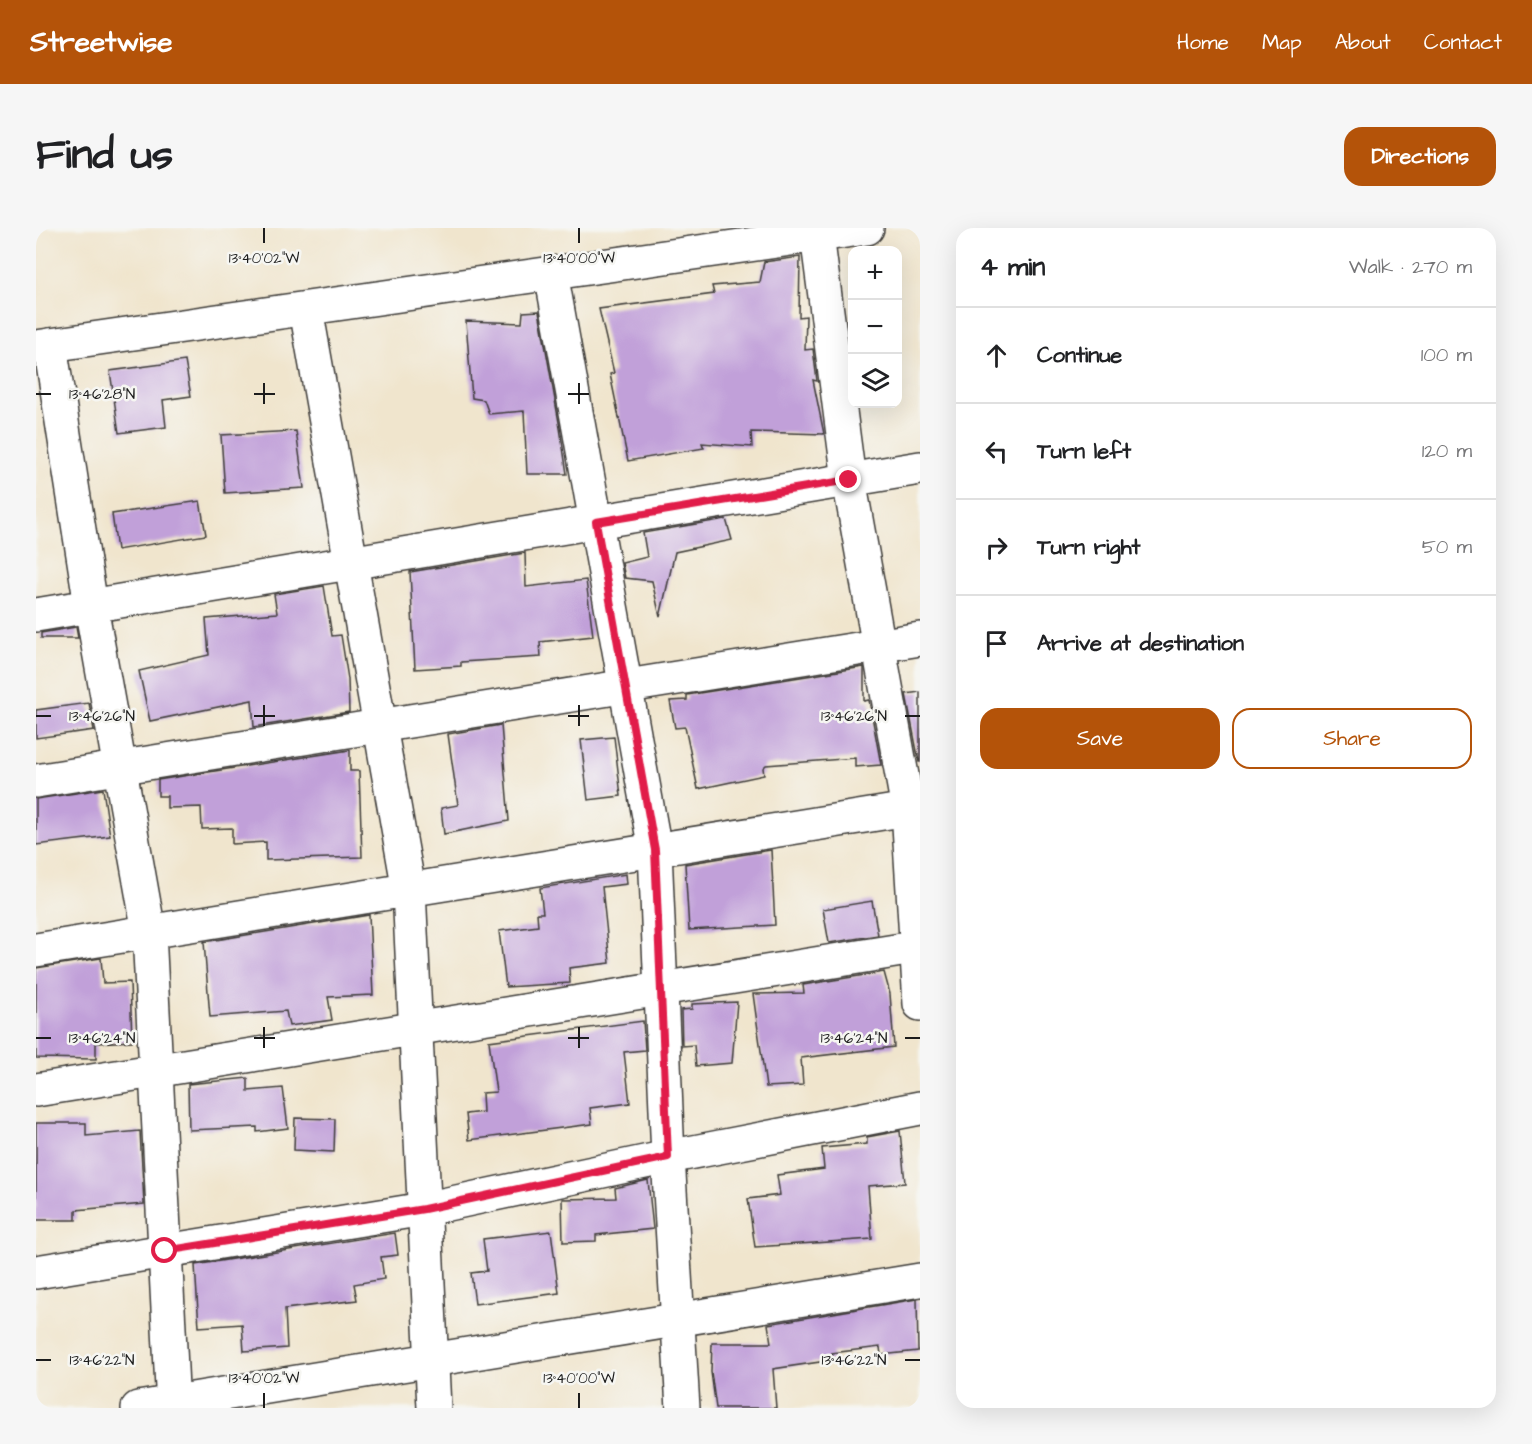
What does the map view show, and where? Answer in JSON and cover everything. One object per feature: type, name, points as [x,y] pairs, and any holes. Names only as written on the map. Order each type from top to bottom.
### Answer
[{"type":"street","points":[[172,1405],[149,932],[43,346],[867,228]]},
{"type":"street","points":[[817,235],[849,480],[878,645],[914,808],[920,1004]]},
{"type":"street","points":[[551,273],[655,850],[668,1157],[683,1408]]},
{"type":"street","points":[[306,309],[409,890],[434,1408]]},
{"type":"street","points":[[36,615],[920,468]]},
{"type":"street","points":[[36,781],[920,639]]},
{"type":"street","points":[[36,950],[914,808]]},
{"type":"street","points":[[36,1090],[918,948]]},
{"type":"street","points":[[36,1272],[424,1209],[668,1157],[920,1108]]},
{"type":"street","points":[[138,1408],[172,1405],[920,1280]]},
{"type":"building","points":[[800,257],[799,317],[806,316],[805,350],[813,349],[817,381],[813,380],[824,434],[751,432],[752,447],[702,443],[704,448],[628,461],[610,374],[614,373],[599,309],[714,294],[712,286],[760,282],[764,262]]},
{"type":"building","points":[[539,311],[567,474],[527,474],[524,411],[489,414],[484,400],[472,398],[466,321],[522,323],[523,312]]},
{"type":"building","points":[[185,361],[191,396],[163,400],[166,427],[119,433],[110,371]]},
{"type":"building","points":[[296,431],[304,488],[225,493],[221,435]]},
{"type":"building","points":[[200,501],[206,535],[117,550],[112,514]]},
{"type":"building","points":[[726,519],[732,540],[675,552],[660,617],[652,581],[625,578],[622,563],[647,557],[643,533]]},
{"type":"building","points":[[525,553],[526,587],[586,580],[593,636],[540,642],[541,657],[461,662],[461,666],[415,669],[410,572]]},
{"type":"building","points":[[324,586],[332,636],[341,635],[348,679],[349,712],[254,727],[252,700],[150,721],[139,671],[209,655],[206,619],[277,613],[274,594]]},
{"type":"building","points":[[76,627],[78,638],[41,638],[41,633]]},
{"type":"building","points":[[864,667],[864,701],[869,700],[881,765],[855,767],[855,758],[766,765],[763,768],[764,775],[698,789],[685,727],[675,728],[670,701],[687,700],[687,695]]},
{"type":"building","points":[[920,692],[920,762],[919,762],[906,694]]},
{"type":"building","points":[[89,703],[94,730],[36,738],[36,710]]},
{"type":"building","points":[[501,725],[509,821],[444,834],[441,808],[458,805],[448,734]]},
{"type":"building","points":[[614,737],[621,796],[588,800],[581,740]]},
{"type":"building","points":[[350,750],[350,771],[359,771],[362,857],[266,860],[266,842],[232,844],[232,828],[202,829],[201,807],[167,808],[167,796],[158,796],[158,780]]},
{"type":"building","points":[[103,789],[110,836],[36,845],[36,799]]},
{"type":"building","points":[[771,850],[775,925],[689,930],[685,864]]},
{"type":"building","points":[[626,874],[627,884],[602,887],[610,963],[569,968],[570,983],[506,987],[499,931],[538,926],[537,913],[543,913],[540,888]]},
{"type":"building","points":[[872,901],[878,935],[829,943],[823,909]]},
{"type":"building","points":[[369,915],[373,995],[328,997],[332,1020],[289,1026],[286,1011],[210,1017],[204,942]]},
{"type":"building","points":[[101,958],[103,983],[130,982],[132,1041],[96,1043],[96,1059],[36,1058],[36,968]]},
{"type":"building","points":[[884,972],[890,994],[894,1047],[801,1058],[803,1085],[766,1087],[753,994],[804,993],[803,985]]},
{"type":"building","points":[[737,1002],[732,1063],[696,1066],[694,1045],[682,1046],[681,1010],[692,1009],[692,1004]]},
{"type":"building","points":[[643,1021],[645,1050],[624,1052],[630,1103],[590,1108],[592,1124],[469,1140],[466,1114],[483,1112],[482,1093],[496,1092],[489,1041]]},
{"type":"building","points":[[248,1078],[248,1091],[283,1088],[288,1128],[257,1132],[257,1127],[189,1130],[188,1084]]},
{"type":"building","points":[[295,1118],[335,1119],[334,1152],[294,1150]]},
{"type":"building","points":[[36,1123],[86,1123],[86,1136],[140,1131],[144,1204],[76,1210],[76,1220],[36,1220]]},
{"type":"building","points":[[900,1131],[905,1183],[868,1186],[872,1239],[755,1247],[748,1199],[780,1195],[777,1175],[824,1169],[822,1148],[867,1144],[867,1137]]},
{"type":"building","points":[[648,1180],[653,1229],[596,1235],[596,1241],[563,1242],[562,1199],[616,1198],[615,1188]]},
{"type":"building","points":[[551,1231],[559,1293],[475,1304],[471,1273],[487,1271],[483,1239]]},
{"type":"building","points":[[395,1233],[398,1255],[381,1257],[384,1279],[354,1284],[357,1300],[285,1309],[287,1348],[244,1351],[242,1324],[199,1327],[195,1265]]},
{"type":"building","points":[[917,1299],[918,1351],[881,1355],[880,1347],[832,1353],[833,1360],[773,1369],[776,1408],[716,1408],[711,1372],[712,1343],[771,1343],[768,1324]]},
{"type":"route","points":[[165,1251],[424,1209],[668,1157],[655,850],[596,522],[849,480]]}]
